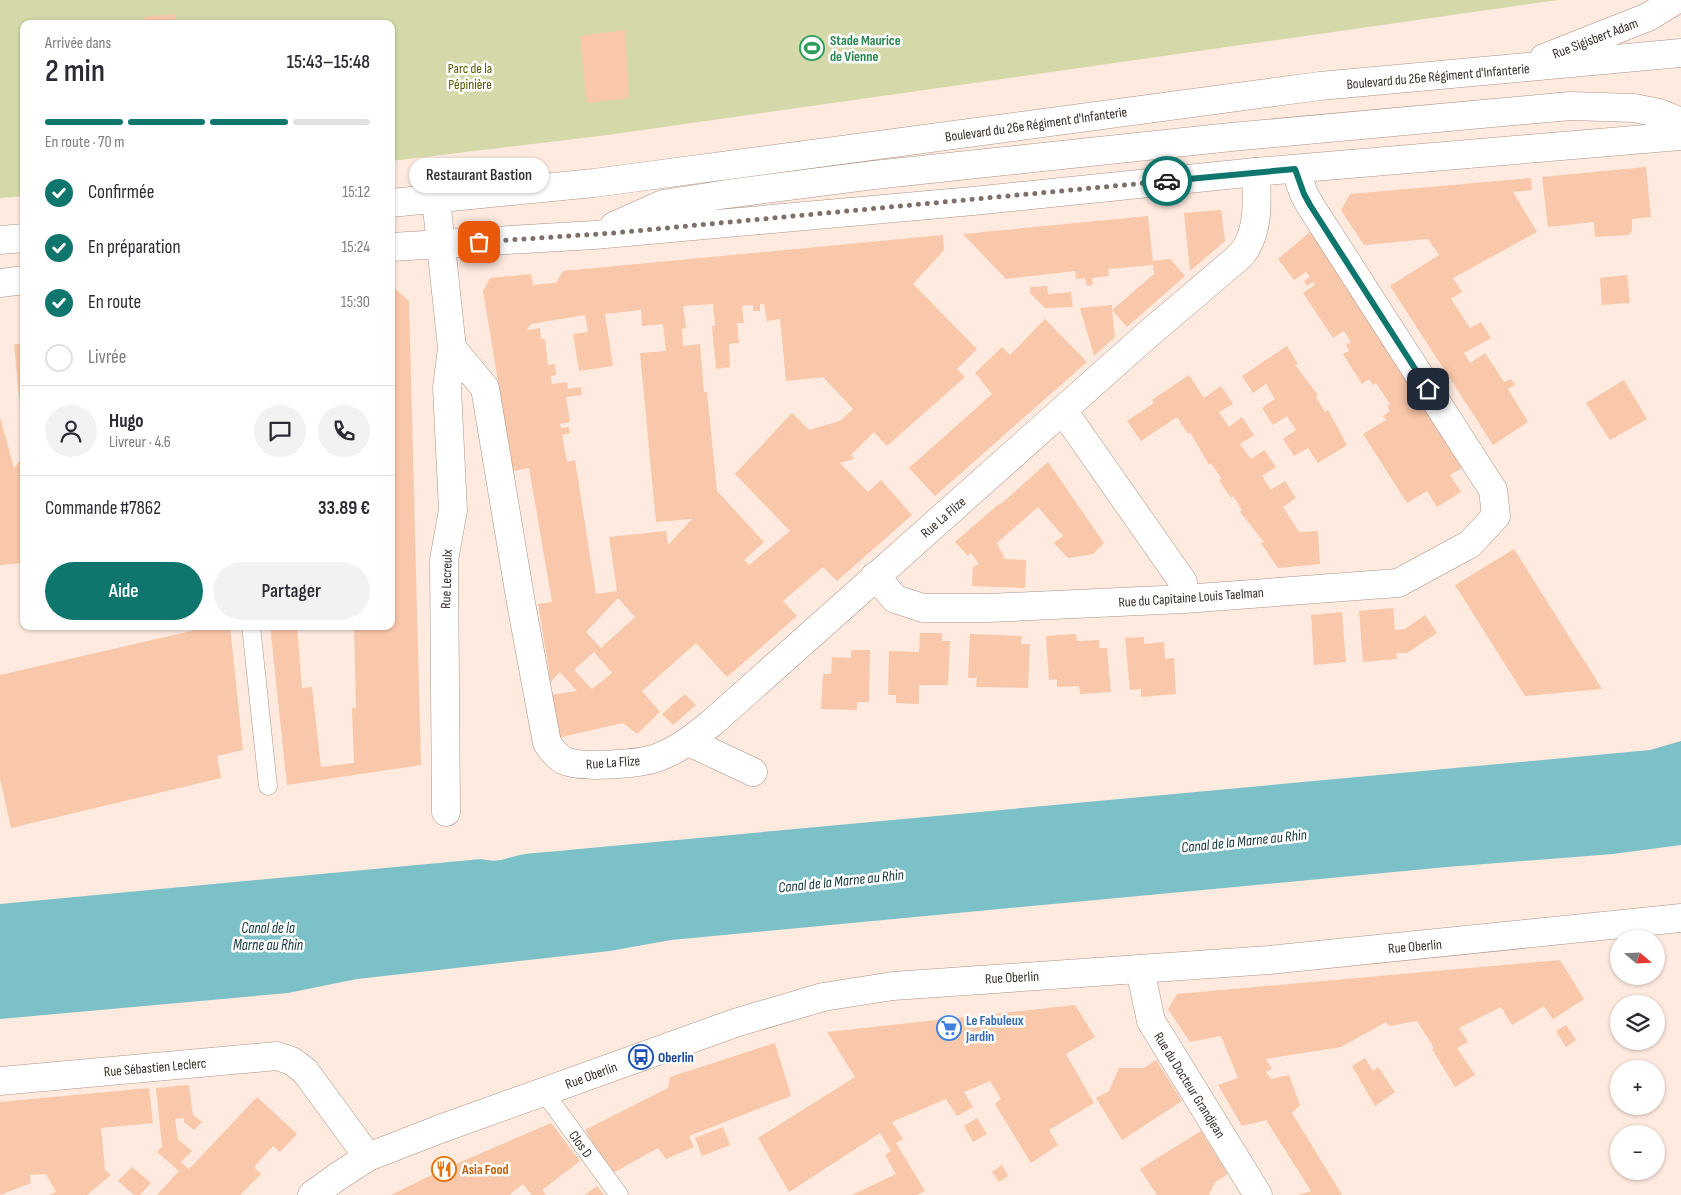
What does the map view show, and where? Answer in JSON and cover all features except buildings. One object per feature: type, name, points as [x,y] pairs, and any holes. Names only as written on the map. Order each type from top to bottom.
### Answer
[{"type":"street","name":"Rue Sigisbert Adam","points":[[1512,70],[1648,17],[1676,0]]},
{"type":"street","name":"Boulevard du 26e Régiment d'Infanterie","points":[[395,204],[630,178],[1320,86],[1512,70],[1681,53]]},
{"type":"street","points":[[594,235],[663,204],[874,175],[1231,138],[1570,106],[1634,108],[1659,113],[1681,122]]},
{"type":"street","points":[[395,247],[594,235],[973,201],[1256,172],[1681,136]]},
{"type":"street","name":"Rue du Capitaine Louis Taelman","points":[[875,576],[895,599],[923,608],[988,608],[1184,599],[1398,583],[1470,544],[1496,516],[1493,490],[1310,205],[1295,169]]},
{"type":"street","name":"Rue La Flize","points":[[452,348],[485,388],[521,603],[547,743],[553,752],[563,760],[580,764],[610,765],[658,758],[689,742],[1246,250],[1254,231],[1257,198],[1256,172]]},
{"type":"street","name":"Rue Lecreulx","points":[[436,199],[452,348],[447,388],[453,510],[444,569],[446,812]]},
{"type":"street","points":[[0,240],[20,238]]},
{"type":"street","points":[[0,283],[20,280]]},
{"type":"street","points":[[1064,412],[1183,582],[1184,599]]},
{"type":"street","points":[[689,742],[753,772]]},
{"type":"street","name":"Rue Oberlin","points":[[312,1195],[336,1176],[368,1157],[440,1129],[735,1023],[823,997],[893,986],[970,979],[1279,959],[1681,918]]},
{"type":"street","name":"Rue du Docteur Grandjean","points":[[1140,969],[1151,1021],[1258,1195]]},
{"type":"street","name":"Rue Sébastien Leclerc","points":[[0,1081],[277,1056],[292,1061],[305,1071],[368,1157]]},
{"type":"lane","points":[[251,630],[268,786]]},
{"type":"lane","name":"Clos D","points":[[544,1092],[619,1195]]},
{"type":"green space","name":"Parc de la Pépinière","points":[[0,0],[1558,0],[607,135],[395,161],[395,20],[20,20],[20,196],[0,198]]},
{"type":"water","name":"Canal de la Marne au Rhin","points":[[1681,741],[1681,845],[1613,854],[1447,867],[671,940],[610,951],[357,979],[288,993],[0,1019],[0,904],[481,859],[497,861],[538,853],[1650,750]]},
{"type":"way so far","points":[[479,242],[594,235],[973,201],[1167,181]]},
{"type":"place","name":"Stade Maurice de Vienne","points":[[812,48]]},
{"type":"place","name":"Restaurant Bastion","points":[[479,242]]},
{"type":"place","name":"Le Fabuleux Jardin","points":[[949,1028]]},
{"type":"place","name":"Oberlin","points":[[641,1057]]},
{"type":"place","name":"Asia Food","points":[[444,1169]]},
{"type":"route","points":[[1167,181],[1295,169],[1310,205],[1428,389]]}]
